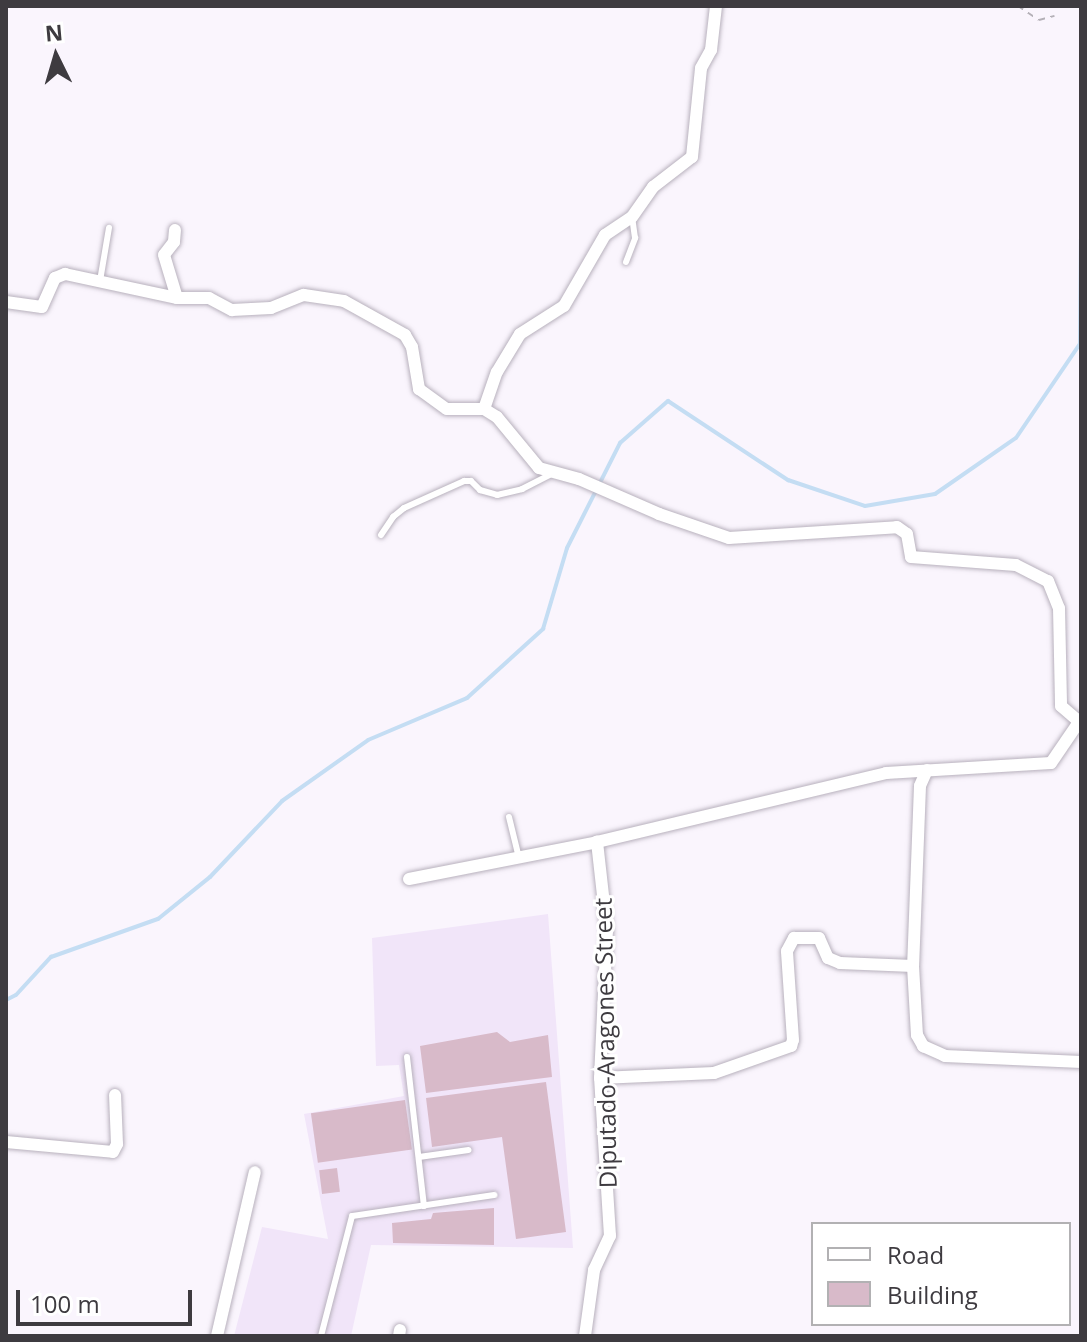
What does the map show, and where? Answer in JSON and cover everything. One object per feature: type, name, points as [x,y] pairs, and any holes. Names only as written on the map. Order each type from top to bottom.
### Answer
[{"type":"street","points":[[484,409],[497,372],[520,334],[564,306],[605,235],[632,217],[653,187],[692,157],[701,68],[711,50],[716,6]]},
{"type":"street","points":[[175,230],[174,242],[164,255],[177,298]]},
{"type":"street","points":[[6,302],[42,307],[59,274],[177,298],[209,298],[232,310],[271,308],[304,295],[344,301],[405,335],[412,347],[419,389],[434,402],[447,409],[484,409],[497,417],[539,468],[590,484],[659,514],[729,538],[897,527],[907,534],[911,557],[1016,565],[1048,581],[1056,594],[1061,706],[1080,720],[1051,763],[886,773],[597,842],[409,879]]},
{"type":"street","points":[[927,770],[920,786],[913,966],[917,1035],[923,1046],[945,1056],[1081,1062]]},
{"type":"street","name":"Diputado-Aragones Street","points":[[585,1336],[594,1270],[610,1236],[600,1078],[607,931],[597,842]]},
{"type":"street","points":[[600,1078],[714,1073],[791,1046],[787,951],[794,938],[819,938],[828,958],[840,963],[913,966]]},
{"type":"street","points":[[6,1142],[113,1152],[117,1144],[115,1095]]},
{"type":"street","points":[[217,1336],[255,1172]]},
{"type":"lane","points":[[626,262],[635,238],[632,217]]},
{"type":"lane","points":[[100,281],[109,228]]},
{"type":"lane","points":[[381,535],[393,517],[404,508],[464,481],[471,481],[489,494],[497,495],[522,489],[556,472]]},
{"type":"lane","points":[[509,817],[519,858]]},
{"type":"lane","points":[[407,1057],[424,1206]]},
{"type":"lane","points":[[419,1157],[469,1150]]},
{"type":"lane","points":[[321,1336],[348,1219],[357,1214],[494,1195]]},
{"type":"path","points":[[1018,6],[1039,20],[1054,16]]},
{"type":"shaded area","points":[[548,914],[573,1248],[371,1245],[351,1336],[234,1336],[262,1227],[328,1239],[304,1114],[404,1096],[399,1065],[376,1066],[372,938]]},
{"type":"building","points":[[497,1032],[510,1042],[548,1035],[552,1077],[426,1093],[420,1046]]},
{"type":"building","points":[[546,1082],[566,1232],[516,1239],[502,1137],[432,1147],[426,1098]]},
{"type":"building","points":[[405,1100],[412,1150],[318,1163],[311,1113]]},
{"type":"building","points":[[337,1168],[340,1192],[322,1194],[319,1170]]},
{"type":"building","points":[[494,1208],[494,1245],[393,1243],[392,1223],[431,1219],[433,1213]]},
{"type":"waterway","points":[[6,1000],[16,995],[51,957],[158,919],[210,877],[282,801],[368,740],[467,698],[543,629],[567,548],[620,443],[668,401],[788,480],[865,506],[935,494],[1016,438],[1080,344],[1081,239]]}]
